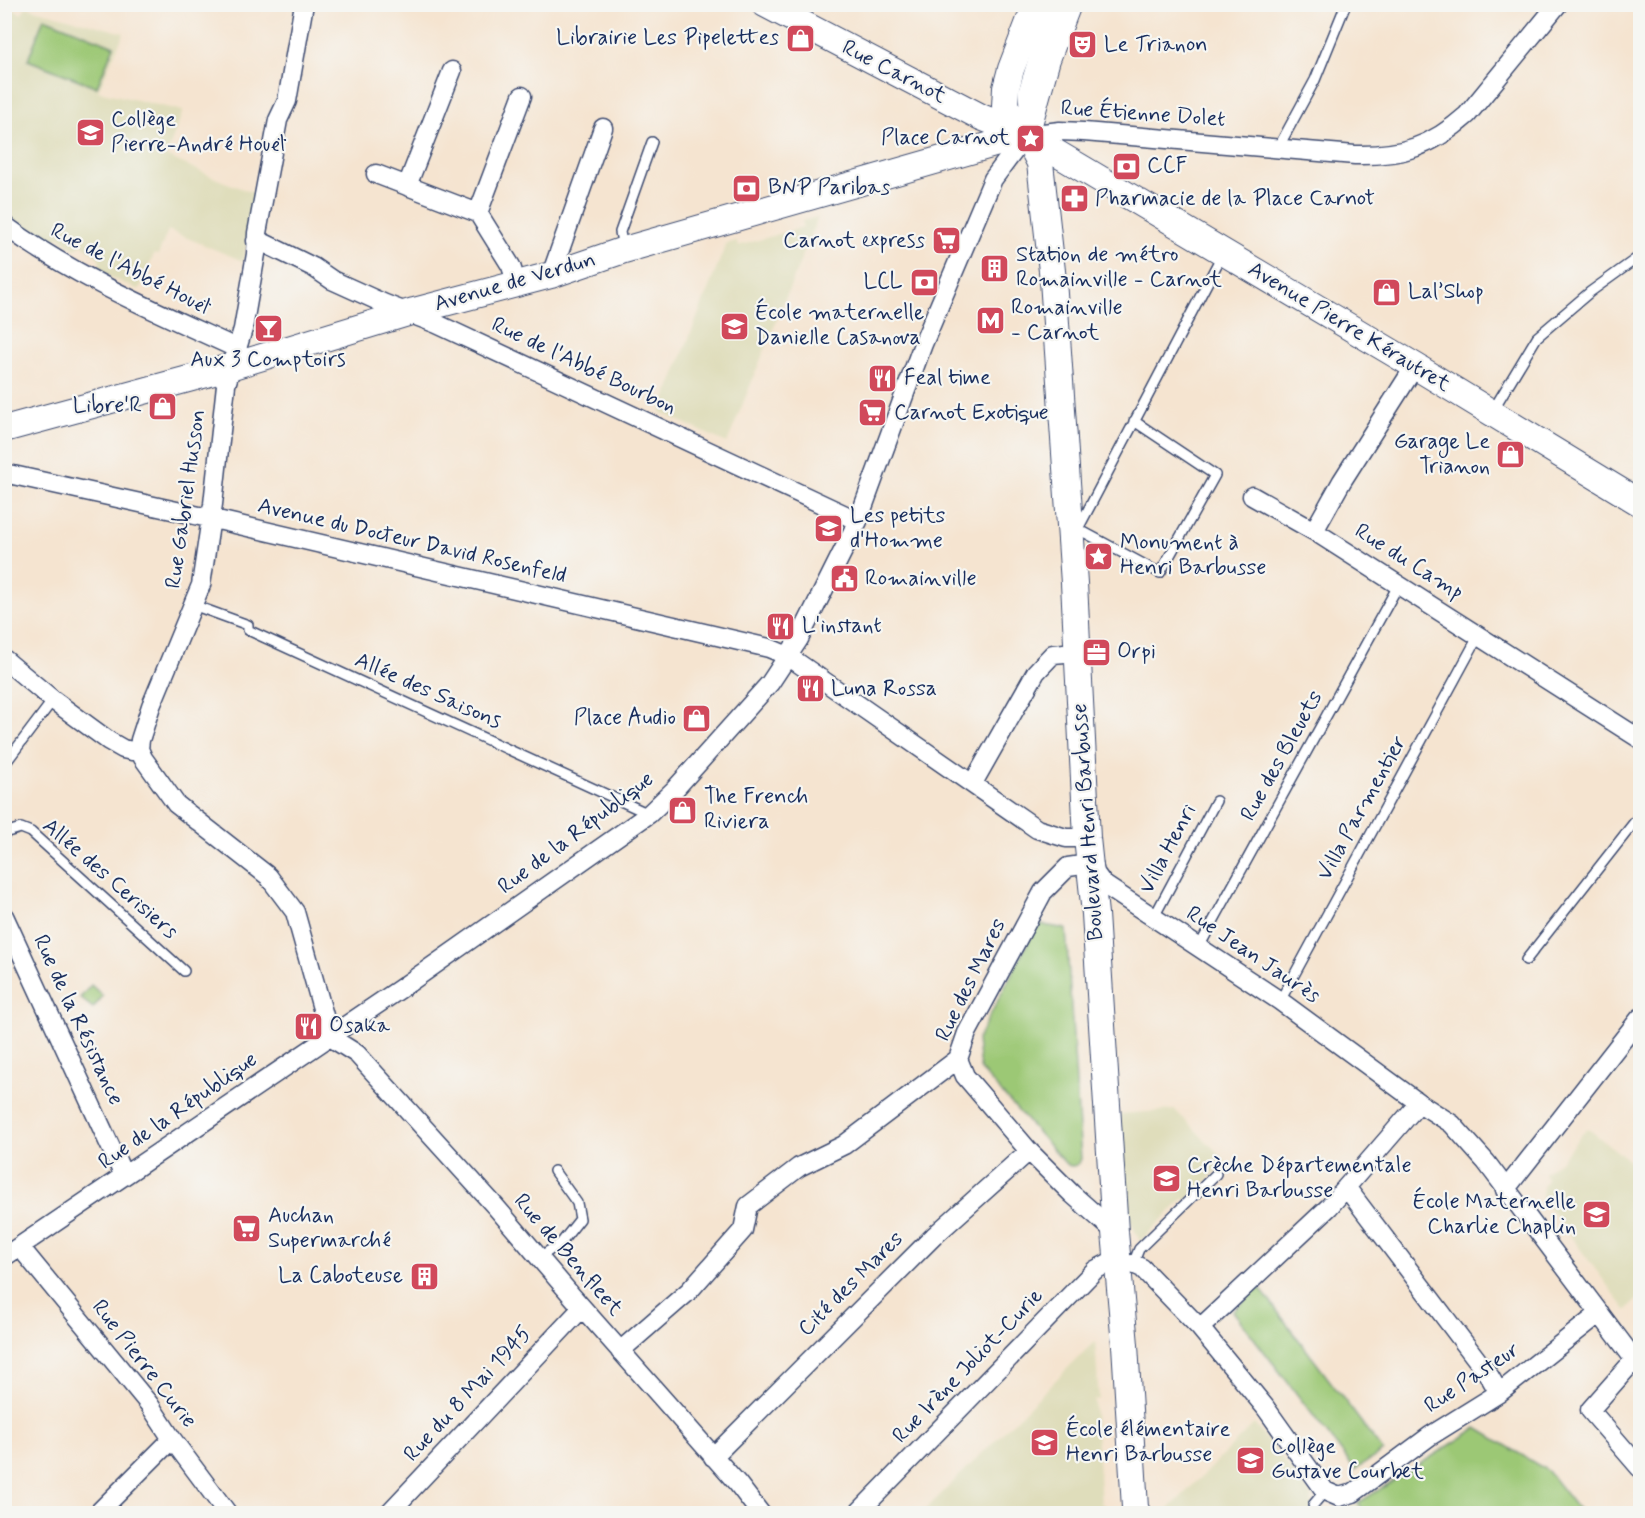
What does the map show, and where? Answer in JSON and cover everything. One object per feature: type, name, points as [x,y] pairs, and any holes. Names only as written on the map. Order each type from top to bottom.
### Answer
[{"type":"street","name":"Rue Gabriel Husson","points":[[139,749],[151,706],[201,585],[226,385],[254,265],[256,241],[278,120],[287,101],[303,4]]},
{"type":"street","name":"Rue Carnot","points":[[765,4],[981,117],[1026,135]]},
{"type":"street","points":[[1026,135],[1047,59],[1068,4]]},
{"type":"street","name":"Rue Étienne Dolet","points":[[1026,135],[1060,131],[1084,132],[1380,156],[1401,152],[1432,142],[1452,129],[1467,115],[1558,4]]},
{"type":"street","points":[[1026,135],[1005,106],[1006,88],[1011,69],[1031,15]]},
{"type":"street","points":[[407,186],[452,71]]},
{"type":"street","points":[[478,213],[522,96]]},
{"type":"street","points":[[551,275],[603,128]]},
{"type":"street","name":"Avenue de Verdun","points":[[4,429],[234,358],[517,285],[624,250],[1026,135]]},
{"type":"street","name":"Avenue Pierre Kérautret","points":[[1026,135],[1641,503]]},
{"type":"street","name":"Rue de la République","points":[[4,1257],[330,1037],[649,814],[675,789],[770,683],[799,639],[858,521],[923,344],[993,179],[1026,135]]},
{"type":"street","name":"Boulevard Henri Barbusse","points":[[1026,135],[1040,163],[1046,204],[1074,527],[1079,838],[1089,864],[1095,914],[1115,1232],[1125,1261],[1133,1388],[1135,1508],[1138,1514]]},
{"type":"street","points":[[376,174],[478,213],[511,266],[517,285]]},
{"type":"street","name":"Rue de l'Abbé Houël","points":[[4,225],[45,254],[234,358]]},
{"type":"street","name":"Rue de l'Abbé Bourbon","points":[[256,241],[313,267],[332,280],[385,304],[409,312],[858,521]]},
{"type":"street","points":[[1314,531],[1342,481],[1415,366]]},
{"type":"street","name":"Avenue du Docteur David Rosenfeld","points":[[4,468],[23,476]]},
{"type":"street","name":"Avenue du Docteur David Rosenfeld","points":[[4,473],[769,648],[788,656]]},
{"type":"street","name":"Rue du Camp","points":[[1252,496],[1314,531],[1399,584],[1641,739]]},
{"type":"street","points":[[973,783],[1036,672],[1053,654],[1077,652]]},
{"type":"street","points":[[788,656],[1037,829],[1079,838]]},
{"type":"street","points":[[4,659],[53,700],[123,749],[132,751],[139,749],[176,804],[268,876],[295,912],[330,1037]]},
{"type":"street","name":"Rue Jean Jaurès","points":[[1079,838],[1095,873],[1103,884],[1280,1001],[1419,1103],[1452,1124],[1486,1162],[1638,1363]]},
{"type":"street","name":"Rue des Mares","points":[[1089,864],[1068,867],[1043,892],[967,1033],[958,1059],[965,1076],[1029,1151],[1072,1194],[1115,1232]]},
{"type":"street","name":"Rue de la Résistance","points":[[6,923],[124,1176]]},
{"type":"street","points":[[1505,1190],[1641,1018]]},
{"type":"street","name":"Rue de Benfleet","points":[[330,1037],[357,1054],[495,1206],[538,1258],[738,1484],[761,1514]]},
{"type":"street","points":[[620,1351],[697,1282],[743,1230],[748,1206],[799,1167],[844,1145],[958,1059]]},
{"type":"street","points":[[1200,1328],[1329,1208],[1419,1103]]},
{"type":"street","name":"Cité des Mares","points":[[713,1457],[934,1236],[1029,1151]]},
{"type":"street","points":[[1346,1187],[1483,1368],[1499,1393]]},
{"type":"street","name":"Rue Pierre Curie","points":[[20,1247],[143,1396],[228,1514]]},
{"type":"street","points":[[1125,1261],[1142,1268],[1200,1328],[1332,1494]]},
{"type":"street","name":"Rue Irène Joliot-Curie","points":[[857,1514],[1095,1270],[1125,1261]]},
{"type":"street","name":"Rue du 8 Mai 1945","points":[[388,1514],[582,1308]]},
{"type":"street","name":"Rue Pasteur","points":[[1332,1494],[1353,1493],[1430,1436],[1499,1393],[1600,1313]]},
{"type":"street","points":[[1638,1363],[1590,1410],[1641,1468]]},
{"type":"street","points":[[97,1514],[172,1439]]},
{"type":"lane","points":[[1026,135],[1023,91],[1050,4]]},
{"type":"lane","points":[[1278,148],[1315,80],[1346,4]]},
{"type":"lane","points":[[624,250],[620,232],[652,142]]},
{"type":"lane","points":[[1134,421],[1215,475],[1160,573],[1074,527],[1134,421],[1224,252]]},
{"type":"lane","points":[[1492,412],[1537,338],[1590,292],[1641,256]]},
{"type":"lane","name":"Rue des Bleuets","points":[[1199,947],[1399,584]]},
{"type":"lane","name":"Allée des Saisons","points":[[193,605],[248,625],[248,630],[649,814]]},
{"type":"lane","name":"Villa Parmentier","points":[[1280,1001],[1479,635]]},
{"type":"lane","points":[[4,765],[53,700]]},
{"type":"lane","name":"Villa Henri","points":[[1154,916],[1216,801]]},
{"type":"lane","points":[[1526,960],[1641,815]]},
{"type":"lane","name":"Allée des Cerisiers","points":[[4,833],[21,828],[31,832],[184,971]]},
{"type":"lane","points":[[538,1258],[561,1243],[580,1219],[578,1203],[554,1171]]},
{"type":"lane","points":[[1125,1261],[1216,1174]]},
{"type":"lane","points":[[1313,1505],[1332,1494]]},
{"type":"shaded area","name":"Collège Pierre-André Houël","points":[[4,5],[22,14],[26,7],[124,33],[98,91],[183,111],[166,156],[256,194],[243,261],[168,230],[158,255],[154,254],[139,290],[101,273],[99,258],[82,244],[75,249],[58,236],[50,246],[42,244],[5,215],[4,103],[7,99],[4,97]]},
{"type":"shaded area","name":"École maternelle Danielle Casanova","points":[[818,217],[727,443],[660,412],[726,244],[737,241],[738,246],[803,227],[802,221]]},
{"type":"shaded area","name":"Crèche Départementale Henri Barbusse","points":[[1175,1110],[1226,1161],[1187,1200],[1184,1198],[1140,1241],[1126,1213],[1120,1114]]},
{"type":"shaded area","name":"École Maternelle Charlie Chaplin","points":[[1587,1128],[1640,1169],[1640,1297],[1626,1310],[1542,1198],[1543,1185],[1547,1180],[1544,1173],[1560,1161]]},
{"type":"shaded area","name":"École élémentaire Henri Barbusse","points":[[1095,1341],[1099,1399],[1094,1400],[1101,1504],[1105,1504],[1106,1513],[922,1513]]},
{"type":"shaded area","name":"Collège Gustave Courbet","points":[[1254,1424],[1312,1496],[1310,1501],[1316,1509],[1319,1507],[1325,1513],[1164,1514]]},
{"type":"shaded area","name":"Collège Gustave Courbet","points":[[1358,1503],[1367,1513],[1337,1514],[1345,1508]]},
{"type":"green space","points":[[44,18],[114,46],[97,87],[28,60]]},
{"type":"green space","points":[[1038,924],[1066,929],[1081,1159],[1077,1165],[1073,1166],[1066,1164],[980,1069],[977,1040]]},
{"type":"green space","points":[[91,985],[103,996],[93,1008],[80,998]]},
{"type":"green space","points":[[1259,1287],[1383,1451],[1355,1470],[1233,1311]]},
{"type":"green space","points":[[1477,1428],[1548,1471],[1581,1513],[1367,1514],[1358,1503]]},
{"type":"place","name":"Librairie Les Pipelettes","points":[[800,38]]},
{"type":"place","name":"Le Trianon","points":[[1083,45]]},
{"type":"place","name":"Collège Pierre-André Houël","points":[[90,133]]},
{"type":"place","name":"Place Carnot","points":[[1031,138]]},
{"type":"place","name":"CCF","points":[[1126,166]]},
{"type":"place","name":"BNP Paribas","points":[[747,188]]},
{"type":"place","name":"Pharmacie de la Place Carnot","points":[[1074,199]]},
{"type":"place","name":"Carnot express","points":[[946,241]]},
{"type":"place","name":"Station de métro Romainville - Carnot","points":[[995,268]]},
{"type":"place","name":"LCL","points":[[924,282]]},
{"type":"place","name":"Lal’Shop","points":[[1387,292]]},
{"type":"place","name":"Romainville - Carnot","points":[[990,321]]},
{"type":"place","name":"École maternelle Danielle Casanova","points":[[734,326]]},
{"type":"place","name":"Aux 3 Comptoirs","points":[[268,328]]},
{"type":"place","name":"Feal time","points":[[883,378]]},
{"type":"place","name":"Libre'R","points":[[163,406]]},
{"type":"place","name":"Carnot Exotique","points":[[873,413]]},
{"type":"place","name":"Garage Le Trianon","points":[[1511,455]]},
{"type":"place","name":"Les petits d'Homme","points":[[829,529]]},
{"type":"place","name":"Monument à Henri Barbusse","points":[[1099,556]]},
{"type":"place","name":"Romainville","points":[[844,579]]},
{"type":"place","name":"L'instant","points":[[781,626]]},
{"type":"place","name":"Orpi","points":[[1096,652]]},
{"type":"place","name":"Luna Rossa","points":[[810,689]]},
{"type":"place","name":"Place Audio","points":[[697,718]]},
{"type":"place","name":"The French Riviera","points":[[683,810]]},
{"type":"place","name":"Osaka","points":[[308,1026]]},
{"type":"place","name":"Crèche Départementale Henri Barbusse","points":[[1166,1179]]},
{"type":"place","name":"École Maternelle Charlie Chaplin","points":[[1597,1215]]},
{"type":"place","name":"Auchan Supermarché","points":[[247,1229]]},
{"type":"place","name":"La Caboteuse","points":[[424,1276]]},
{"type":"place","name":"École élémentaire Henri Barbusse","points":[[1045,1443]]},
{"type":"place","name":"Collège Gustave Courbet","points":[[1250,1460]]}]
